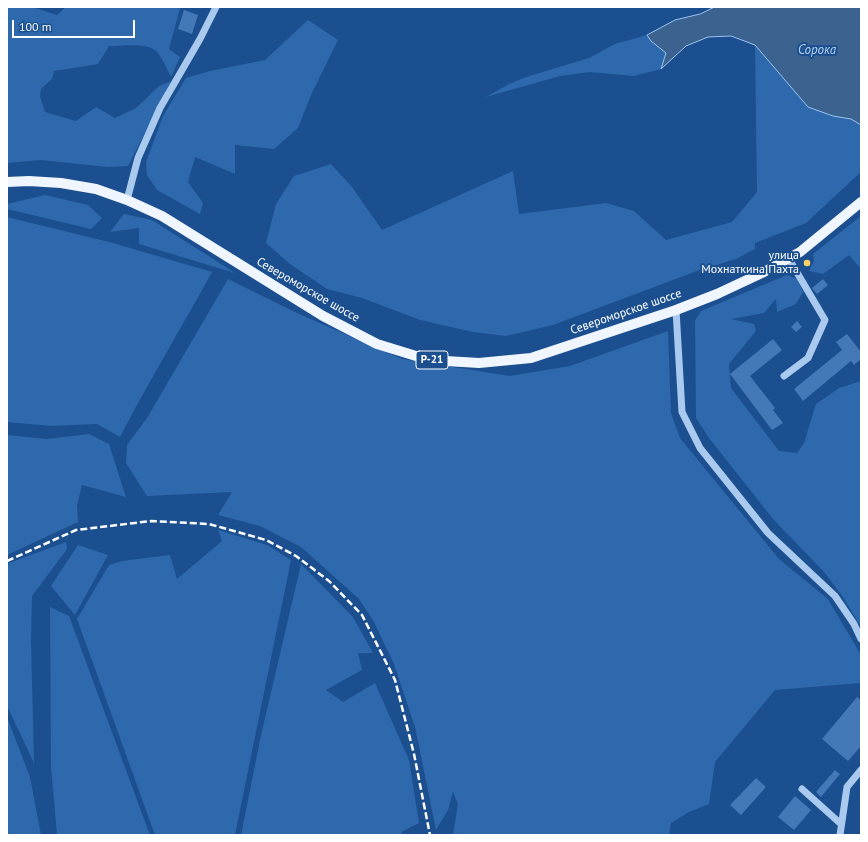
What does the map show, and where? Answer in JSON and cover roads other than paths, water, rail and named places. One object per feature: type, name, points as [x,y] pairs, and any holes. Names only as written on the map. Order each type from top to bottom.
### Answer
[{"type":"main road","name":"Североморское шоссе","points":[[7,182],[29,181],[61,183],[96,189],[127,200],[162,216],[322,316],[377,344],[429,360],[479,363],[531,358],[676,310],[717,294],[789,259],[815,241],[861,202]]},
{"type":"street","points":[[127,200],[138,158],[160,108],[200,39],[216,7]]},
{"type":"street","points":[[784,376],[808,358],[824,320],[789,259]]},
{"type":"street","points":[[676,310],[682,412],[700,448],[768,533],[835,596],[854,624],[861,639]]},
{"type":"street","points":[[840,835],[847,786],[861,770]]},
{"type":"street","points":[[802,789],[841,824]]},
{"type":"water","name":"Сорока","points":[[715,7],[861,7],[861,125],[851,119],[833,116],[808,107],[755,45],[731,36],[708,37],[686,46],[661,69],[666,53],[651,41],[647,35],[675,20],[700,14]]},
{"type":"railway","points":[[7,561],[76,530],[151,521],[209,524],[266,540],[296,556],[329,581],[362,615],[395,680],[414,754],[430,835]]},
{"type":"place","name":"улица Мохнаткина Пахта","points":[[807,263]]}]
